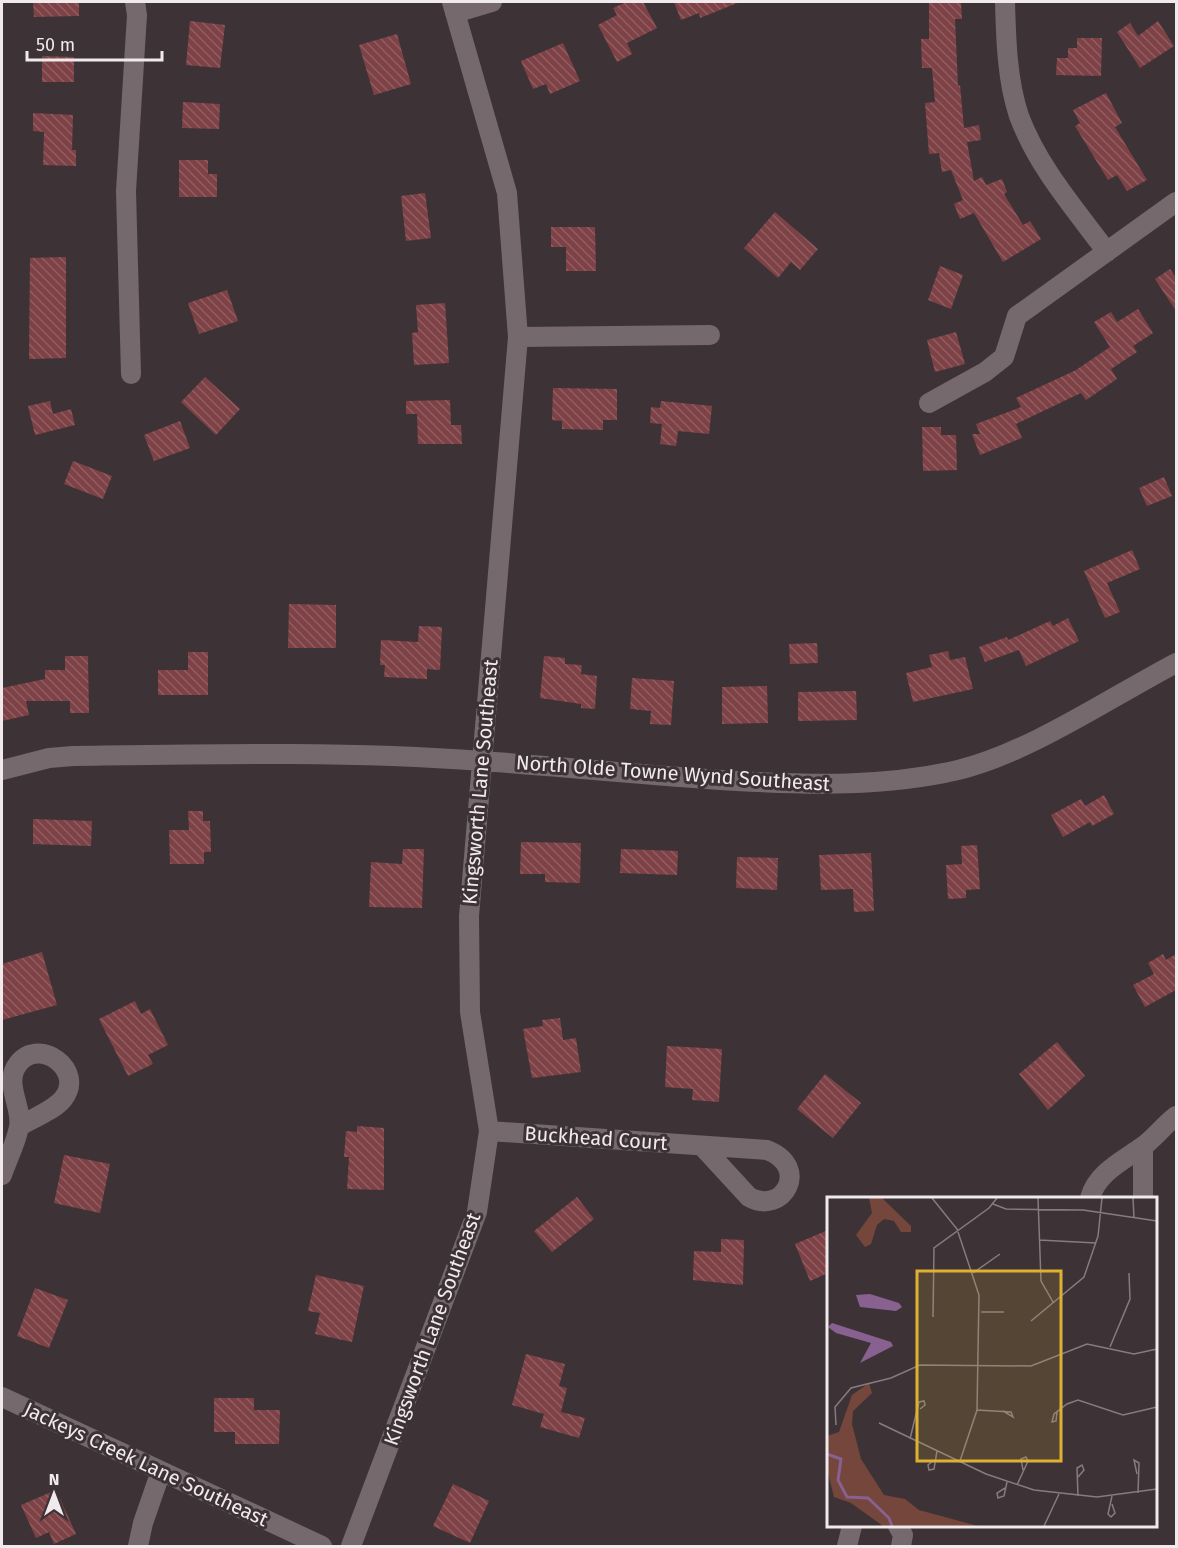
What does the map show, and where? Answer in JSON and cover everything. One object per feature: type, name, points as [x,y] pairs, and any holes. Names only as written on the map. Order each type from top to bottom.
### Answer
[{"type":"street","points":[[131,374],[126,191],[137,15],[135,2]]},
{"type":"street","points":[[454,7],[492,2]]},
{"type":"street","points":[[1005,2],[1012,84],[1018,114],[1042,163],[1107,252]]},
{"type":"street","name":"Kingsworth Lane Southeast","points":[[351,1546],[477,1212],[489,1131],[470,1012],[469,916],[518,337],[507,193],[454,7]]},
{"type":"street","points":[[928,404],[985,372],[1004,357],[1017,316],[1176,202]]},
{"type":"street","points":[[518,337],[710,335]]},
{"type":"street","name":"North Olde Towne Wynd Southeast","points":[[2,770],[30,762],[73,756],[289,752],[481,761],[693,779],[803,784],[866,782],[931,775],[991,760],[1176,663]]},
{"type":"street","points":[[1090,1197],[1097,1184],[1115,1164],[1143,1146],[1176,1116]]},
{"type":"street","points":[[2,1175],[20,1126]]},
{"type":"street","name":"Buckhead Court","points":[[489,1131],[702,1146]]},
{"type":"street","points":[[1143,1146],[1143,1197]]},
{"type":"street","name":"Jackeys Creek Lane Southeast","points":[[2,1397],[322,1546]]},
{"type":"street","points":[[138,1546],[142,1523],[161,1471]]},
{"type":"street","points":[[847,1546],[852,1527]]},
{"type":"street","points":[[899,1527],[903,1535],[901,1546]]},
{"type":"building","points":[[33,2],[79,2],[79,16],[34,17]]},
{"type":"building","points":[[626,2],[643,2],[657,28],[627,43],[632,54],[617,62],[598,25],[617,15],[613,8]]},
{"type":"building","points":[[674,2],[740,2],[700,18],[699,13],[681,20]]},
{"type":"building","points":[[929,2],[961,3],[962,19],[955,19],[958,86],[960,85],[964,128],[979,125],[981,140],[967,142],[974,181],[982,177],[986,185],[1002,179],[1007,192],[1004,194],[1023,225],[1030,221],[1041,239],[1003,262],[974,213],[960,219],[954,204],[963,200],[951,170],[942,172],[939,153],[929,154],[925,103],[935,102],[932,68],[922,68],[921,39],[929,39]]},
{"type":"building","points":[[190,21],[225,25],[220,68],[186,65]]},
{"type":"building","points":[[1158,21],[1174,46],[1140,68],[1117,32],[1130,23],[1138,36]]},
{"type":"building","points":[[397,34],[411,84],[374,95],[359,45]]},
{"type":"building","points":[[1077,38],[1102,38],[1101,76],[1056,75],[1057,58],[1068,58],[1068,48],[1077,48]]},
{"type":"building","points":[[563,43],[580,81],[550,94],[546,84],[533,89],[521,61]]},
{"type":"building","points":[[42,56],[74,57],[74,82],[42,82]]},
{"type":"building","points":[[1106,93],[1122,123],[1115,127],[1147,180],[1127,191],[1117,175],[1108,180],[1075,126],[1080,123],[1073,110]]},
{"type":"building","points":[[183,102],[220,104],[219,129],[182,128]]},
{"type":"building","points":[[33,113],[73,115],[72,150],[76,150],[76,166],[43,165],[44,132],[33,131]]},
{"type":"building","points":[[179,160],[208,160],[208,174],[217,174],[217,197],[179,197]]},
{"type":"building","points":[[425,193],[431,238],[406,241],[401,196]]},
{"type":"building","points":[[775,212],[818,249],[800,270],[791,262],[778,278],[744,248]]},
{"type":"building","points":[[551,227],[595,227],[596,271],[566,271],[566,247],[551,247]]},
{"type":"building","points":[[66,257],[66,358],[29,359],[30,258]]},
{"type":"building","points":[[940,266],[963,275],[951,309],[928,300]]},
{"type":"building","points":[[1170,269],[1176,278],[1176,311],[1155,279]]},
{"type":"building","points":[[227,290],[238,321],[199,334],[188,303]]},
{"type":"building","points":[[445,303],[449,363],[414,365],[412,333],[418,332],[416,305]]},
{"type":"building","points":[[1138,309],[1153,333],[1133,346],[1137,352],[1111,369],[1117,379],[1086,400],[1081,393],[1016,424],[1022,438],[980,455],[972,434],[980,434],[976,424],[1021,407],[1016,398],[1076,370],[1110,347],[1094,322],[1111,312],[1117,322]]},
{"type":"building","points":[[956,332],[965,364],[935,372],[927,340]]},
{"type":"building","points":[[205,377],[240,409],[216,435],[181,402]]},
{"type":"building","points":[[553,388],[617,389],[617,420],[603,420],[603,430],[562,429],[562,421],[552,420]]},
{"type":"building","points":[[450,400],[451,425],[461,425],[462,444],[418,444],[417,414],[406,414],[406,401]]},
{"type":"building","points":[[50,401],[53,414],[71,409],[75,425],[35,435],[28,406]]},
{"type":"building","points":[[661,401],[712,406],[709,434],[678,431],[676,446],[660,444],[662,424],[650,423],[651,407],[660,408]]},
{"type":"building","points":[[180,421],[190,448],[154,461],[144,435]]},
{"type":"building","points":[[922,427],[941,427],[941,435],[956,435],[957,470],[923,471]]},
{"type":"building","points":[[73,461],[112,476],[103,499],[64,484]]},
{"type":"building","points":[[1164,477],[1172,496],[1147,506],[1139,488]]},
{"type":"building","points":[[1132,550],[1140,569],[1107,583],[1120,612],[1105,618],[1084,571]]},
{"type":"building","points":[[289,604],[336,605],[336,648],[288,648]]},
{"type":"building","points":[[1068,618],[1079,641],[1026,666],[1019,650],[985,662],[979,647],[1007,637],[1008,640],[1050,621],[1053,626]]},
{"type":"building","points":[[419,626],[442,627],[440,670],[427,669],[427,679],[384,677],[385,665],[380,665],[381,640],[418,642]]},
{"type":"building","points":[[817,643],[818,663],[790,664],[789,644]]},
{"type":"building","points":[[948,651],[950,660],[965,657],[973,689],[913,702],[906,673],[932,667],[929,655]]},
{"type":"building","points":[[188,652],[208,652],[208,695],[158,695],[158,670],[188,670]]},
{"type":"building","points":[[65,656],[88,656],[89,713],[70,713],[70,701],[26,701],[29,715],[2,721],[2,688],[45,679],[45,670],[65,670]]},
{"type":"building","points":[[544,656],[565,658],[565,664],[582,665],[581,674],[597,676],[595,709],[581,708],[581,704],[540,698]]},
{"type":"building","points":[[632,678],[674,681],[671,725],[650,724],[651,711],[630,709]]},
{"type":"building","points":[[767,686],[768,723],[722,724],[722,687]]},
{"type":"building","points":[[856,691],[857,720],[798,721],[798,692]]},
{"type":"building","points":[[1104,795],[1114,814],[1092,826],[1090,822],[1063,837],[1051,815],[1081,799],[1085,806]]},
{"type":"building","points":[[188,811],[203,811],[203,821],[210,821],[211,852],[204,852],[204,864],[170,864],[169,830],[189,830]]},
{"type":"building","points":[[33,819],[92,821],[91,846],[33,844]]},
{"type":"building","points":[[521,842],[581,843],[580,883],[545,882],[545,874],[520,874]]},
{"type":"building","points":[[977,845],[980,889],[966,890],[966,898],[948,899],[946,865],[962,864],[961,846]]},
{"type":"building","points":[[403,849],[424,849],[422,908],[369,907],[371,862],[402,864]]},
{"type":"building","points":[[621,849],[678,851],[677,875],[620,873]]},
{"type":"building","points":[[871,853],[874,911],[854,912],[853,889],[821,890],[819,855]]},
{"type":"building","points":[[737,857],[778,858],[777,890],[736,888]]},
{"type":"building","points":[[42,952],[57,1005],[2,1020],[2,964]]},
{"type":"building","points":[[1163,954],[1166,960],[1176,954],[1176,990],[1145,1007],[1133,985],[1154,974],[1148,963]]},
{"type":"building","points":[[135,1001],[141,1014],[150,1009],[168,1045],[148,1055],[153,1064],[128,1076],[99,1019]]},
{"type":"building","points":[[560,1018],[563,1040],[576,1038],[581,1072],[532,1078],[523,1029],[543,1026],[542,1020]]},
{"type":"building","points":[[1057,1042],[1085,1076],[1048,1110],[1019,1074]]},
{"type":"building","points":[[667,1046],[722,1049],[719,1102],[692,1100],[693,1089],[665,1087]]},
{"type":"building","points":[[825,1074],[861,1103],[833,1138],[797,1109]]},
{"type":"building","points":[[357,1126],[384,1128],[384,1190],[347,1189],[349,1157],[344,1157],[346,1131],[357,1132]]},
{"type":"building","points":[[64,1155],[110,1164],[100,1213],[54,1203]]},
{"type":"building","points":[[577,1197],[594,1219],[552,1252],[534,1231]]},
{"type":"building","points":[[827,1230],[827,1273],[810,1281],[795,1244]]},
{"type":"building","points":[[721,1239],[744,1240],[743,1285],[693,1280],[694,1251],[721,1252]]},
{"type":"building","points":[[316,1275],[364,1286],[352,1342],[315,1334],[320,1313],[308,1311]]},
{"type":"building","points":[[35,1288],[68,1300],[49,1348],[17,1336]]},
{"type":"building","points":[[526,1354],[565,1364],[559,1386],[567,1388],[561,1412],[585,1418],[579,1438],[540,1427],[544,1414],[512,1405]]},
{"type":"building","points":[[214,1398],[254,1398],[254,1410],[280,1410],[279,1444],[235,1444],[235,1432],[214,1432]]},
{"type":"building","points":[[453,1484],[489,1501],[470,1543],[433,1526]]},
{"type":"building","points":[[56,1490],[76,1534],[54,1544],[49,1532],[36,1538],[21,1505]]}]
